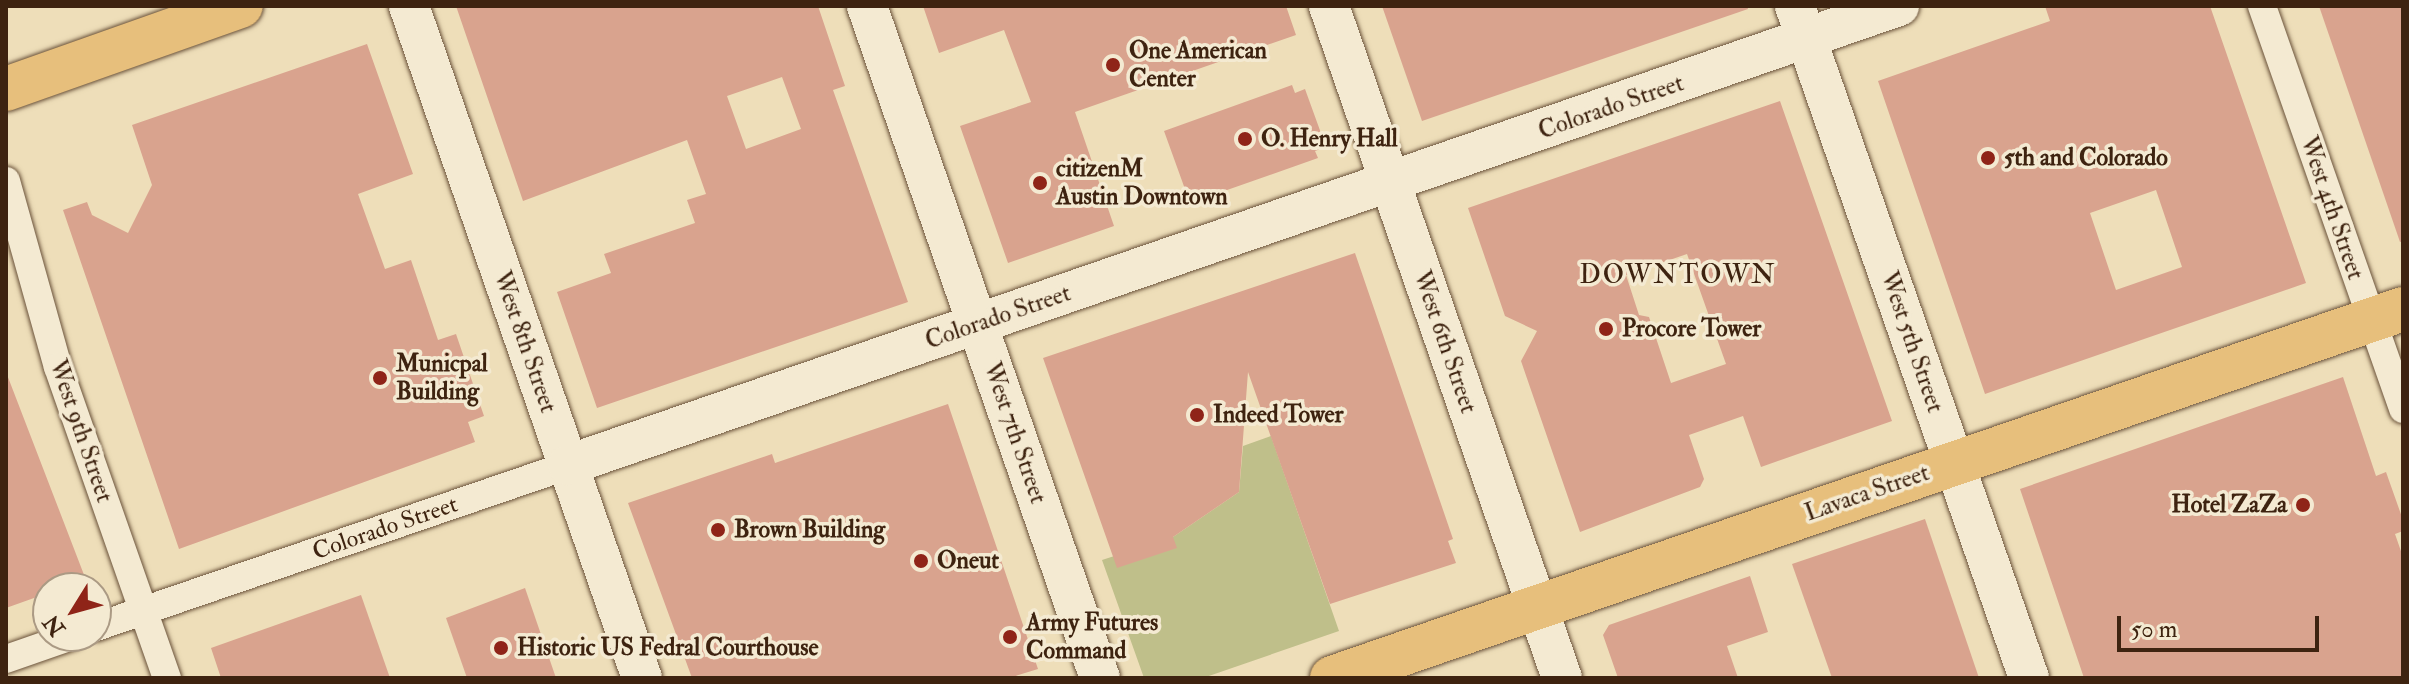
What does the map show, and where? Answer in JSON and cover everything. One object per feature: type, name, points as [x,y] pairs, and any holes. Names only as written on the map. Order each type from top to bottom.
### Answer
[{"type":"main road","points":[[6,89],[241,6]]},
{"type":"main road","name":"West 8th Street","points":[[409,6],[642,678]]},
{"type":"main road","name":"West 7th Street","points":[[867,6],[1100,678]]},
{"type":"main road","name":"West 6th Street","points":[[1329,6],[1562,678]]},
{"type":"main road","name":"Colorado Street","points":[[568,465],[1390,182],[1800,22],[1899,6]]},
{"type":"main road","name":"West 5th Street","points":[[1800,22],[2029,678]]},
{"type":"main road","name":"Lavaca Street","points":[[1332,678],[2387,314]]},
{"type":"street","name":"West 4th Street","points":[[2262,6],[2387,314],[2403,409]]},
{"type":"street","name":"West 9th Street","points":[[6,181],[58,367],[167,678]]},
{"type":"street","name":"Colorado Street","points":[[112,622],[568,465]]},
{"type":"street","points":[[6,659],[32,650]]},
{"type":"green space","points":[[1271,436],[1339,631],[1203,678],[1144,678],[1102,560],[1173,537],[1239,492],[1243,446]]},
{"type":"building","points":[[456,6],[818,6],[845,86],[833,90],[908,302],[597,408],[557,292],[611,273],[604,254],[695,223],[687,200],[706,194],[687,140],[523,201]],"holes":[[[782,77],[801,129],[746,149],[727,96]]]},
{"type":"building","points":[[923,6],[1286,6],[1296,35],[1075,112],[1114,226],[1008,263],[960,126],[1031,102],[1004,30],[939,53]]},
{"type":"building","points":[[1382,6],[1747,6],[1748,9],[1422,121]]},
{"type":"building","points":[[2045,6],[2210,6],[2306,283],[1985,394],[1878,81],[2050,21]],"holes":[[[2156,190],[2182,267],[2116,290],[2090,213]]]},
{"type":"building","points":[[2319,6],[2403,6],[2403,241],[2400,242]]},
{"type":"building","points":[[367,44],[413,174],[358,194],[385,269],[411,260],[438,340],[456,334],[484,416],[468,422],[475,442],[179,549],[63,210],[87,202],[92,215],[128,233],[152,185],[132,125]]},
{"type":"building","name":"O. Henry Hall","points":[[1292,85],[1295,93],[1305,89],[1326,147],[1315,151],[1318,158],[1190,203],[1164,131]]},
{"type":"building","points":[[1780,101],[1892,421],[1761,467],[1743,416],[1689,435],[1704,479],[1700,487],[1580,532],[1521,361],[1537,331],[1505,316],[1468,208]],"holes":[[[1687,254],[1726,364],[1671,383],[1649,317],[1639,315],[1626,275]]]},
{"type":"building","name":"Indeed Tower","points":[[1355,253],[1453,539],[1448,541],[1456,563],[1330,604],[1248,372],[1239,492],[1173,537],[1177,548],[1117,568],[1043,358]]},
{"type":"building","points":[[6,372],[83,572],[32,572],[32,599],[6,608]]},
{"type":"building","points":[[2343,377],[2376,476],[2386,472],[2403,520],[2403,531],[2395,534],[2403,557],[2403,678],[2084,678],[2020,489]]},
{"type":"building","points":[[948,404],[1038,669],[1009,678],[692,678],[628,503],[772,454],[775,463]]},
{"type":"building","points":[[1925,519],[1979,678],[1832,678],[1792,564]]},
{"type":"building","points":[[1750,576],[1768,632],[1727,646],[1738,678],[1618,678],[1603,635],[1609,625]]},
{"type":"building","name":"Historic US Fedral Courthouse","points":[[525,588],[556,678],[467,678],[446,618]]},
{"type":"building","points":[[361,595],[390,678],[221,678],[211,648]]},
{"type":"place","name":"One American Center","points":[[1113,65]]},
{"type":"place","name":"O. Henry Hall","points":[[1245,139]]},
{"type":"place","name":"5th and Colorado","points":[[1988,158]]},
{"type":"place","name":"citizenM Austin Downtown","points":[[1040,183]]},
{"type":"place","name":"Procore Tower","points":[[1606,329]]},
{"type":"place","name":"Municpal Building","points":[[380,378]]},
{"type":"place","name":"Indeed Tower","points":[[1197,415]]},
{"type":"place","name":"Hotel ZaZa","points":[[2303,505]]},
{"type":"place","name":"Brown Building","points":[[718,530]]},
{"type":"place","name":"Oneut","points":[[921,561]]},
{"type":"place","name":"Army Futures Command","points":[[1010,637]]},
{"type":"place","name":"Historic US Fedral Courthouse","points":[[501,648]]},
{"type":"district","name":"DOWNTOWN","points":[[1678,276]]}]
